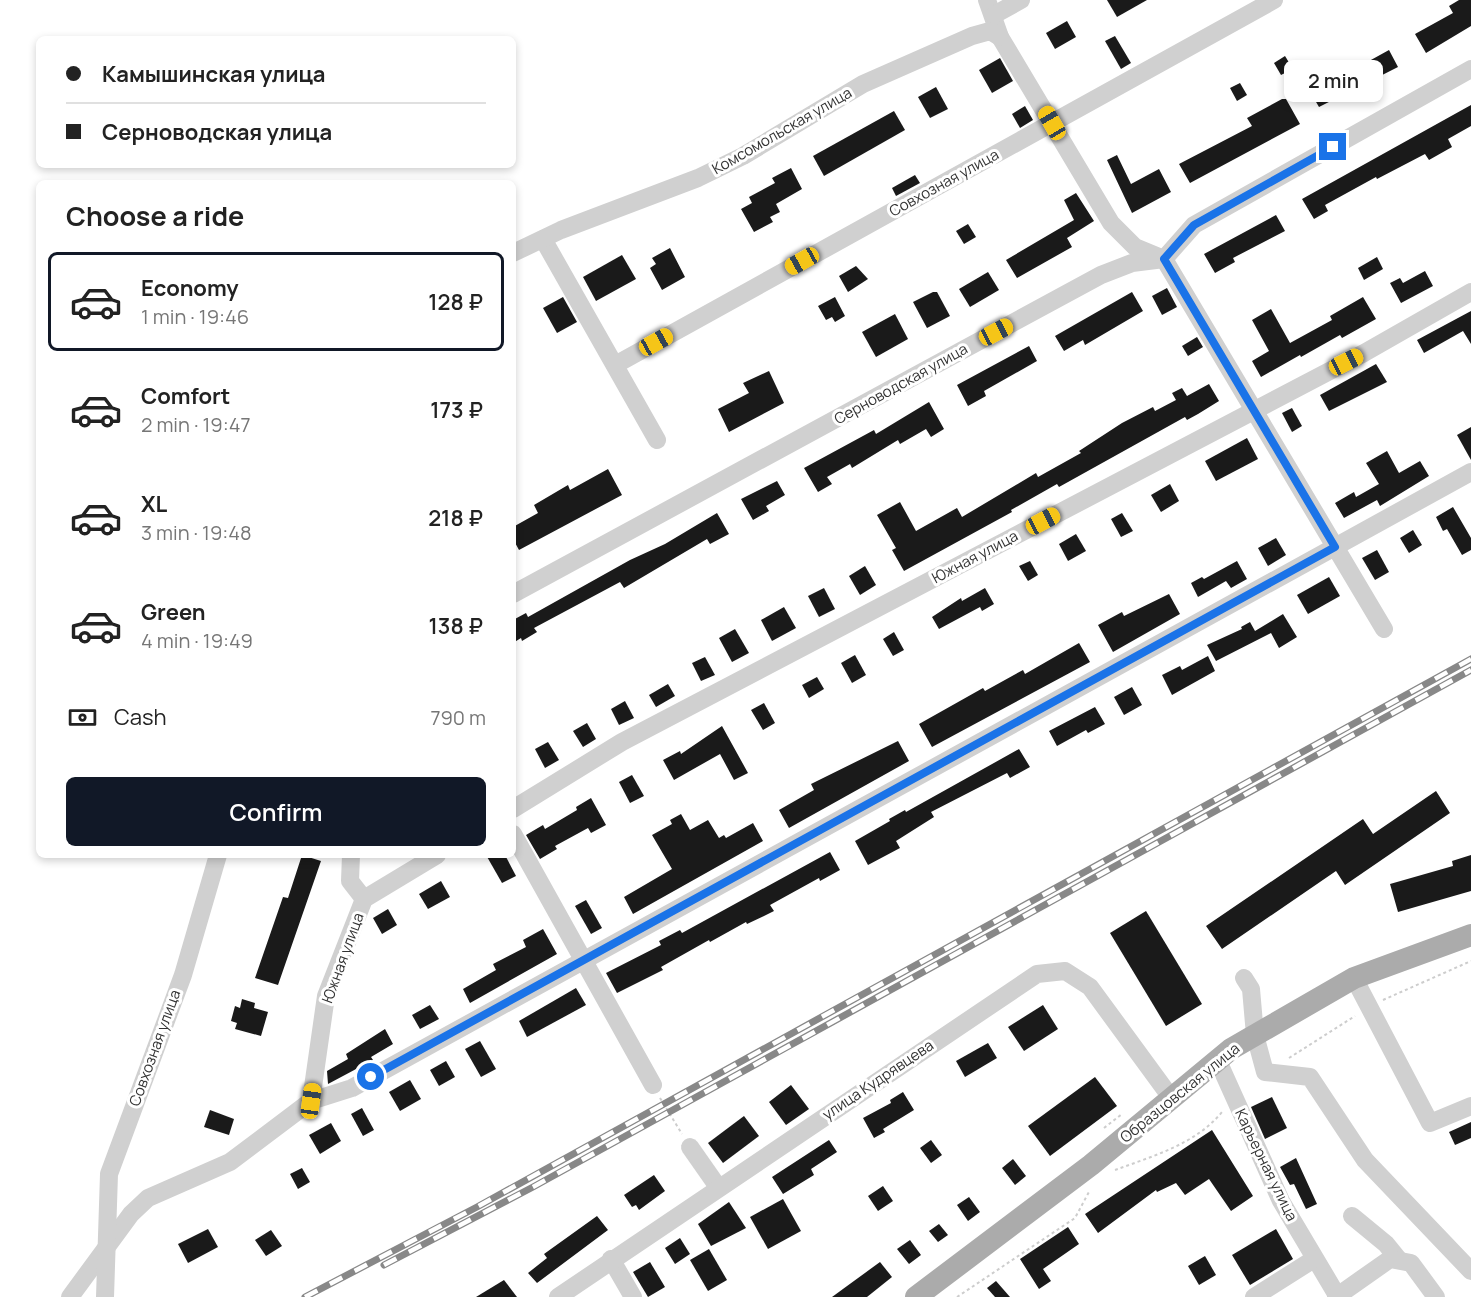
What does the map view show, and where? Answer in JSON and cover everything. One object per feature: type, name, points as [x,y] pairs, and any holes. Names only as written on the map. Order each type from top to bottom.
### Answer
[{"type":"main road","name":"Образцовская улица","points":[[916,1297],[1090,1165],[1218,1061],[1255,1035],[1354,978],[1471,935]]},
{"type":"street","points":[[1021,0],[990,7],[1000,37],[1111,223],[1134,247],[1164,259],[1384,629]]},
{"type":"street","name":"Совхозная улица","points":[[615,364],[1274,0]]},
{"type":"street","name":"Комсомольская улица","points":[[516,252],[561,230],[698,178],[743,156],[863,84],[972,36],[990,31],[1000,37]]},
{"type":"street","points":[[1164,259],[1194,225],[1471,69]]},
{"type":"street","points":[[543,239],[657,440]]},
{"type":"street","name":"Серноводская улица","points":[[516,592],[1101,275],[1132,263],[1164,259]]},
{"type":"street","name":"Южная улица","points":[[516,807],[622,742],[1364,353],[1471,292]]},
{"type":"street","points":[[70,1297],[108,1243],[131,1214],[148,1198],[230,1162],[311,1101],[352,1088],[1471,472]]},
{"type":"street","points":[[516,839],[653,1085]]},
{"type":"street","name":"Совхозная улица","points":[[105,1297],[109,1174],[183,975],[217,858]]},
{"type":"street","points":[[351,858],[351,881],[364,899]]},
{"type":"street","name":"Южная улица","points":[[311,1101],[326,996],[364,899],[432,858]]},
{"type":"street","name":"улица Кудрявцева","points":[[558,1297],[611,1259],[1037,974],[1065,971],[1090,987],[1172,1099]]},
{"type":"street","points":[[1244,978],[1251,989],[1255,1035],[1265,1072],[1311,1077],[1365,1160],[1471,1270]]},
{"type":"street","points":[[1354,978],[1430,1123],[1471,1106]]},
{"type":"street","name":"Карьерная улица","points":[[1218,1061],[1281,1201],[1337,1297]]},
{"type":"street","points":[[690,1147],[718,1187]]},
{"type":"street","points":[[1352,1216],[1386,1244],[1399,1260]]},
{"type":"street","points":[[611,1259],[633,1297]]},
{"type":"street","points":[[1254,1297],[1314,1259]]},
{"type":"street","points":[[1337,1297],[1390,1259],[1412,1263],[1436,1297]]},
{"type":"path","points":[[1265,1072],[1331,1034],[1370,1006],[1471,961]]},
{"type":"path","points":[[653,1085],[690,1147]]},
{"type":"path","points":[[1109,1172],[1170,1150],[1213,1123],[1234,1098]]},
{"type":"path","points":[[957,1297],[1075,1218],[1094,1183]]},
{"type":"building","points":[[1107,0],[1147,0],[1117,17]]},
{"type":"building","points":[[1459,0],[1471,0],[1471,26],[1426,53],[1415,34],[1453,13],[1449,6]]},
{"type":"building","points":[[1067,21],[1076,37],[1055,49],[1046,33]]},
{"type":"building","points":[[1115,36],[1131,63],[1121,69],[1105,41]]},
{"type":"building","points":[[1389,50],[1398,67],[1319,107],[1309,90],[1338,74],[1334,67],[1346,61],[1351,71]]},
{"type":"building","points":[[1285,56],[1293,69],[1281,75],[1274,63]]},
{"type":"building","points":[[1000,58],[1013,81],[992,93],[979,70]]},
{"type":"building","points":[[1240,83],[1247,95],[1237,101],[1230,88]]},
{"type":"building","points":[[936,87],[948,109],[930,118],[918,97]]},
{"type":"building","points":[[1286,99],[1300,124],[1190,183],[1179,164],[1252,126],[1247,118]]},
{"type":"building","points":[[1471,105],[1471,126],[1448,139],[1452,147],[1429,160],[1425,154],[1377,179],[1376,177],[1325,205],[1328,211],[1314,219],[1302,199]]},
{"type":"building","points":[[1025,106],[1033,120],[1020,128],[1012,114]]},
{"type":"building","points":[[894,111],[905,130],[824,176],[813,156]]},
{"type":"building","points":[[1117,155],[1131,184],[1159,169],[1171,192],[1132,213],[1107,160]]},
{"type":"building","points":[[791,168],[802,189],[776,204],[780,212],[770,217],[773,222],[754,232],[741,209],[752,203],[749,197],[775,183],[772,178]]},
{"type":"building","points":[[915,175],[920,183],[896,196],[892,188]]},
{"type":"building","points":[[1076,193],[1094,221],[1067,238],[1072,247],[1017,278],[1006,260],[1074,220],[1064,200]]},
{"type":"building","points":[[1276,215],[1285,231],[1233,258],[1235,262],[1215,273],[1204,254]]},
{"type":"building","points":[[968,224],[976,237],[964,244],[956,231]]},
{"type":"building","points":[[670,248],[685,277],[662,290],[650,268],[656,264],[652,258]]},
{"type":"building","points":[[622,255],[636,279],[596,301],[583,277]]},
{"type":"building","points":[[1377,257],[1383,269],[1364,280],[1358,268]]},
{"type":"building","points":[[856,266],[868,279],[848,292],[839,276]]},
{"type":"building","points":[[1425,271],[1433,286],[1401,303],[1390,283],[1400,278],[1403,283]]},
{"type":"building","points":[[988,272],[999,290],[970,307],[959,289]]},
{"type":"building","points":[[1167,288],[1177,307],[1162,315],[1152,296]]},
{"type":"building","points":[[937,292],[950,316],[927,328],[913,302]]},
{"type":"building","points":[[1132,292],[1143,311],[1085,345],[1083,340],[1064,351],[1055,336]]},
{"type":"building","points":[[563,297],[577,322],[557,333],[543,308]]},
{"type":"building","points":[[835,297],[845,316],[835,322],[832,317],[826,320],[818,306]]},
{"type":"building","points":[[1363,297],[1376,319],[1342,338],[1340,335],[1301,357],[1300,355],[1261,377],[1252,361],[1269,351],[1252,320],[1271,309],[1290,343],[1332,320],[1330,316]]},
{"type":"building","points":[[1471,311],[1471,344],[1463,331],[1424,353],[1417,340]]},
{"type":"building","points":[[895,314],[908,339],[876,357],[862,332]]},
{"type":"building","points":[[1197,337],[1203,347],[1188,356],[1182,346]]},
{"type":"building","points":[[1029,346],[1037,361],[984,391],[986,396],[968,406],[957,385]]},
{"type":"building","points":[[1376,364],[1387,382],[1329,411],[1320,395]]},
{"type":"building","points":[[769,371],[784,403],[729,432],[718,409],[749,393],[743,383]]},
{"type":"building","points":[[1209,384],[1219,401],[1198,414],[1187,420],[1185,417],[1059,487],[1057,484],[1011,510],[1012,512],[904,571],[892,550],[896,548],[877,515],[900,502],[916,531],[957,508],[962,517],[1036,473],[1038,477],[1081,453],[1079,451],[1122,423],[1153,407],[1155,411],[1176,400],[1172,393],[1182,388],[1187,396]]},
{"type":"building","points":[[929,402],[944,429],[931,437],[926,429],[900,444],[898,440],[852,468],[850,464],[827,477],[832,484],[818,492],[804,468],[874,430],[876,434]]},
{"type":"building","points":[[1292,408],[1302,426],[1292,432],[1282,413]]},
{"type":"building","points":[[1471,427],[1471,460],[1457,435]]},
{"type":"building","points":[[1247,438],[1258,459],[1216,481],[1205,461]]},
{"type":"building","points":[[1387,451],[1399,473],[1420,461],[1429,476],[1380,506],[1377,500],[1344,518],[1335,503],[1354,492],[1356,497],[1379,484],[1366,463]]},
{"type":"building","points":[[608,469],[622,495],[519,550],[516,544],[516,525],[538,513],[534,505],[568,485],[570,490]]},
{"type":"building","points":[[777,481],[785,495],[766,506],[769,511],[753,520],[741,499]]},
{"type":"building","points":[[1170,484],[1179,501],[1161,512],[1151,495]]},
{"type":"building","points":[[1453,507],[1471,538],[1471,550],[1462,555],[1447,529],[1443,531],[1436,517]]},
{"type":"building","points":[[717,513],[729,534],[710,544],[707,539],[624,588],[620,582],[534,628],[537,632],[522,641],[521,638],[516,641],[516,618],[526,613],[528,617],[630,560],[665,544]]},
{"type":"building","points":[[1122,513],[1133,531],[1121,537],[1111,519]]},
{"type":"building","points":[[1413,530],[1422,545],[1409,553],[1400,538]]},
{"type":"building","points":[[1076,534],[1086,551],[1068,561],[1059,544]]},
{"type":"building","points":[[1276,538],[1286,555],[1268,566],[1258,548]]},
{"type":"building","points":[[1377,550],[1389,572],[1375,580],[1362,558]]},
{"type":"building","points":[[1030,561],[1038,575],[1028,581],[1019,566]]},
{"type":"building","points":[[1237,561],[1247,579],[1231,588],[1226,581],[1198,597],[1191,583],[1202,577],[1204,579]]},
{"type":"building","points":[[865,566],[876,585],[860,595],[849,576]]},
{"type":"building","points":[[1329,577],[1340,596],[1308,614],[1297,595]]},
{"type":"building","points":[[824,588],[835,609],[819,617],[808,596]]},
{"type":"building","points":[[985,588],[994,604],[982,611],[980,607],[939,629],[932,617],[961,598],[962,601]]},
{"type":"building","points":[[1169,594],[1180,614],[1113,652],[1098,625],[1122,612],[1124,616]]},
{"type":"building","points":[[784,607],[796,628],[772,641],[761,620]]},
{"type":"building","points":[[1283,614],[1297,637],[1279,648],[1271,633],[1216,661],[1207,645],[1242,629],[1241,627],[1250,622],[1255,631]]},
{"type":"building","points":[[735,629],[749,653],[732,662],[719,638]]},
{"type":"building","points":[[894,632],[904,650],[893,656],[883,639]]},
{"type":"building","points":[[1079,643],[1090,662],[932,747],[919,724],[983,688],[985,691],[1023,670],[1025,674]]},
{"type":"building","points":[[855,655],[866,675],[852,683],[841,663]]},
{"type":"building","points":[[1208,656],[1215,671],[1172,695],[1162,675],[1180,666],[1182,670]]},
{"type":"building","points":[[705,657],[715,675],[701,681],[692,663]]},
{"type":"building","points":[[817,677],[824,689],[809,698],[802,685]]},
{"type":"building","points":[[668,684],[675,696],[656,707],[649,695]]},
{"type":"building","points":[[1132,687],[1142,705],[1124,715],[1114,697]]},
{"type":"building","points":[[625,701],[634,718],[619,725],[611,709]]},
{"type":"building","points":[[764,703],[775,723],[763,730],[751,710]]},
{"type":"building","points":[[1095,707],[1105,724],[1088,733],[1086,730],[1057,746],[1049,731]]},
{"type":"building","points":[[587,723],[596,739],[583,747],[573,731]]},
{"type":"building","points":[[722,726],[748,773],[734,780],[720,754],[674,780],[663,760],[680,751],[681,754]]},
{"type":"building","points":[[898,741],[909,761],[789,828],[779,810],[814,790],[811,784]]},
{"type":"building","points":[[548,742],[559,760],[545,768],[535,749]]},
{"type":"building","points":[[1019,749],[1030,767],[1010,778],[1007,773],[931,812],[934,817],[896,841],[900,848],[868,865],[855,841],[905,810],[906,812]]},
{"type":"building","points":[[632,775],[644,796],[630,803],[619,782]]},
{"type":"building","points":[[1436,791],[1450,813],[1345,885],[1336,871],[1222,949],[1206,926],[1363,819],[1373,834]]},
{"type":"building","points":[[591,798],[606,825],[591,833],[588,828],[555,846],[557,849],[540,859],[526,835],[543,825],[545,829],[577,810],[576,807]]},
{"type":"building","points":[[681,814],[690,830],[708,820],[719,838],[724,835],[726,838],[753,823],[763,841],[633,914],[624,897],[672,869],[652,835],[672,824],[670,820]]},
{"type":"building","points":[[830,852],[840,870],[820,881],[819,878],[770,905],[774,911],[747,924],[746,922],[710,942],[709,940],[661,967],[663,970],[617,993],[606,973],[661,945],[659,941],[680,930],[682,933]]},
{"type":"building","points":[[1471,855],[1471,891],[1398,912],[1390,884],[1453,866],[1452,861]]},
{"type":"building","points":[[301,858],[321,861],[278,985],[255,978],[283,897],[288,898]]},
{"type":"building","points":[[488,858],[507,858],[516,876],[502,883]]},
{"type":"building","points":[[441,881],[450,897],[428,909],[419,894]]},
{"type":"building","points":[[586,900],[602,928],[591,934],[575,906]]},
{"type":"building","points":[[388,909],[397,925],[382,934],[373,918]]},
{"type":"building","points":[[1146,911],[1202,1004],[1166,1026],[1110,933]]},
{"type":"building","points":[[543,929],[557,954],[470,1003],[463,989],[496,970],[493,964],[526,947],[523,940]]},
{"type":"building","points":[[576,988],[586,1005],[527,1037],[519,1021]]},
{"type":"building","points":[[242,999],[255,1003],[254,1008],[268,1012],[261,1036],[235,1029],[237,1023],[231,1021],[235,1006],[240,1008]]},
{"type":"building","points":[[430,1005],[439,1019],[420,1029],[412,1015]]},
{"type":"building","points":[[1043,1005],[1058,1029],[1024,1051],[1008,1027]]},
{"type":"building","points":[[385,1029],[393,1044],[371,1057],[373,1060],[328,1084],[327,1071],[348,1059],[346,1054]]},
{"type":"building","points":[[480,1041],[496,1069],[481,1077],[465,1049]]},
{"type":"building","points":[[988,1043],[997,1058],[965,1077],[956,1061]]},
{"type":"building","points":[[446,1061],[455,1077],[439,1086],[430,1070]]},
{"type":"building","points":[[1095,1077],[1117,1106],[1050,1156],[1028,1126]]},
{"type":"building","points":[[410,1080],[421,1099],[400,1111],[389,1092]]},
{"type":"building","points":[[791,1085],[809,1109],[786,1125],[769,1102]]},
{"type":"building","points":[[903,1092],[914,1110],[883,1129],[885,1132],[874,1138],[863,1118],[891,1103],[890,1100]]},
{"type":"building","points":[[1272,1097],[1287,1128],[1265,1139],[1251,1107]]},
{"type":"building","points":[[362,1108],[374,1130],[363,1136],[351,1114]]},
{"type":"building","points":[[210,1110],[234,1119],[229,1135],[204,1127]]},
{"type":"building","points":[[744,1116],[759,1136],[723,1163],[708,1143]]},
{"type":"building","points":[[1471,1122],[1471,1138],[1455,1145],[1449,1132]]},
{"type":"building","points":[[331,1123],[341,1141],[320,1154],[309,1135]]},
{"type":"building","points":[[1212,1130],[1253,1196],[1231,1211],[1209,1179],[1185,1195],[1176,1183],[1157,1192],[1156,1190],[1098,1233],[1085,1214]]},
{"type":"building","points":[[829,1140],[837,1152],[811,1169],[814,1175],[783,1194],[772,1177]]},
{"type":"building","points":[[931,1140],[942,1155],[931,1163],[920,1148]]},
{"type":"building","points":[[1296,1158],[1317,1204],[1306,1209],[1294,1184],[1290,1185],[1280,1167]]},
{"type":"building","points":[[1013,1159],[1026,1176],[1015,1185],[1002,1168]]},
{"type":"building","points":[[302,1168],[310,1182],[298,1189],[290,1174]]},
{"type":"building","points":[[654,1175],[665,1191],[639,1210],[636,1205],[632,1207],[624,1195]]},
{"type":"building","points":[[883,1186],[893,1201],[878,1211],[868,1196]]},
{"type":"building","points":[[969,1197],[980,1212],[968,1221],[957,1205]]},
{"type":"building","points":[[783,1199],[801,1231],[768,1249],[750,1217]]},
{"type":"building","points":[[729,1202],[746,1228],[711,1246],[698,1224]]},
{"type":"building","points":[[597,1216],[608,1230],[537,1283],[528,1273],[547,1258],[544,1254]]},
{"type":"building","points":[[939,1224],[948,1235],[938,1242],[929,1231]]},
{"type":"building","points":[[1068,1227],[1079,1244],[1043,1269],[1051,1281],[1039,1289],[1020,1259]]},
{"type":"building","points":[[208,1229],[218,1247],[188,1263],[178,1244]]},
{"type":"building","points":[[1276,1229],[1293,1259],[1250,1285],[1232,1255]]},
{"type":"building","points":[[271,1230],[282,1246],[266,1256],[255,1240]]},
{"type":"building","points":[[680,1238],[690,1254],[675,1264],[665,1248]]},
{"type":"building","points":[[910,1240],[921,1255],[909,1264],[897,1249]]},
{"type":"building","points":[[709,1249],[727,1280],[708,1291],[690,1260]]},
{"type":"building","points":[[1205,1256],[1216,1275],[1199,1285],[1188,1266]]},
{"type":"building","points":[[650,1262],[665,1287],[648,1297],[633,1272]]},
{"type":"building","points":[[880,1262],[892,1277],[867,1297],[832,1297]]},
{"type":"building","points":[[504,1280],[517,1297],[476,1297]]},
{"type":"building","points":[[996,1281],[1010,1297],[995,1297],[987,1288]]},
{"type":"railway","points":[[305,1297],[477,1207],[1471,659]]},
{"type":"railway","points":[[384,1265],[533,1187],[1471,670]]},
{"type":"route","points":[[371,1077],[1335,547],[1164,259],[1194,225],[1333,147]]}]
